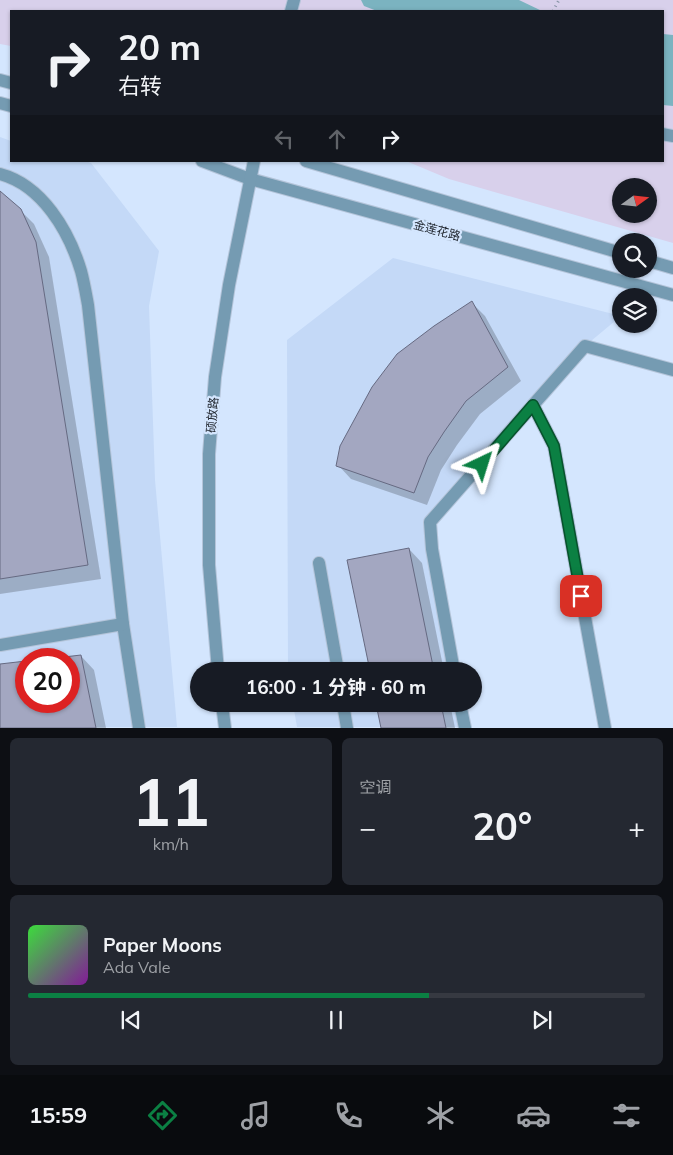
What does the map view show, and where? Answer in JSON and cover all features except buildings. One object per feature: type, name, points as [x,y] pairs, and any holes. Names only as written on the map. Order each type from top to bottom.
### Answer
[{"type":"street","name":"金莲花路","points":[[205,162],[250,179],[673,295]]},
{"type":"street","name":"硕放路","points":[[217,662],[210,565],[209,454],[217,368],[229,285],[254,162]]},
{"type":"street","points":[[309,162],[612,250]]},
{"type":"street","points":[[0,174],[28,187],[46,204],[65,232],[81,270],[88,305],[123,624],[139,728]]},
{"type":"street","points":[[657,263],[673,268]]},
{"type":"street","points":[[452,662],[432,549],[430,522],[586,346],[673,370]]},
{"type":"street","points":[[533,405],[554,446],[604,728]]},
{"type":"street","points":[[319,563],[336,662]]},
{"type":"street","points":[[0,645],[123,624]]},
{"type":"street","points":[[223,712],[225,728]]},
{"type":"street","points":[[344,712],[347,728]]},
{"type":"street","points":[[462,712],[465,728]]},
{"type":"shaded area","points":[[0,0],[673,0],[673,243],[657,238],[657,233],[638,233],[449,179],[408,162],[664,162],[664,10],[10,10],[10,46],[0,44]]},
{"type":"shaded area","points":[[361,0],[519,0],[540,10],[374,10],[364,6]]},
{"type":"shaded area","points":[[664,34],[673,35],[673,106],[664,105]]},
{"type":"shaded area","points":[[0,137],[10,141],[10,162],[91,163],[159,251],[149,306],[155,480],[177,727],[0,727]]},
{"type":"shaded area","points":[[393,258],[612,314],[612,324],[585,346],[430,522],[453,662],[288,662],[287,340]]},
{"type":"shaded area","points":[[294,712],[462,712],[465,727],[297,727]]},
{"type":"route","points":[[482,464],[533,405],[554,446],[581,596]]}]
